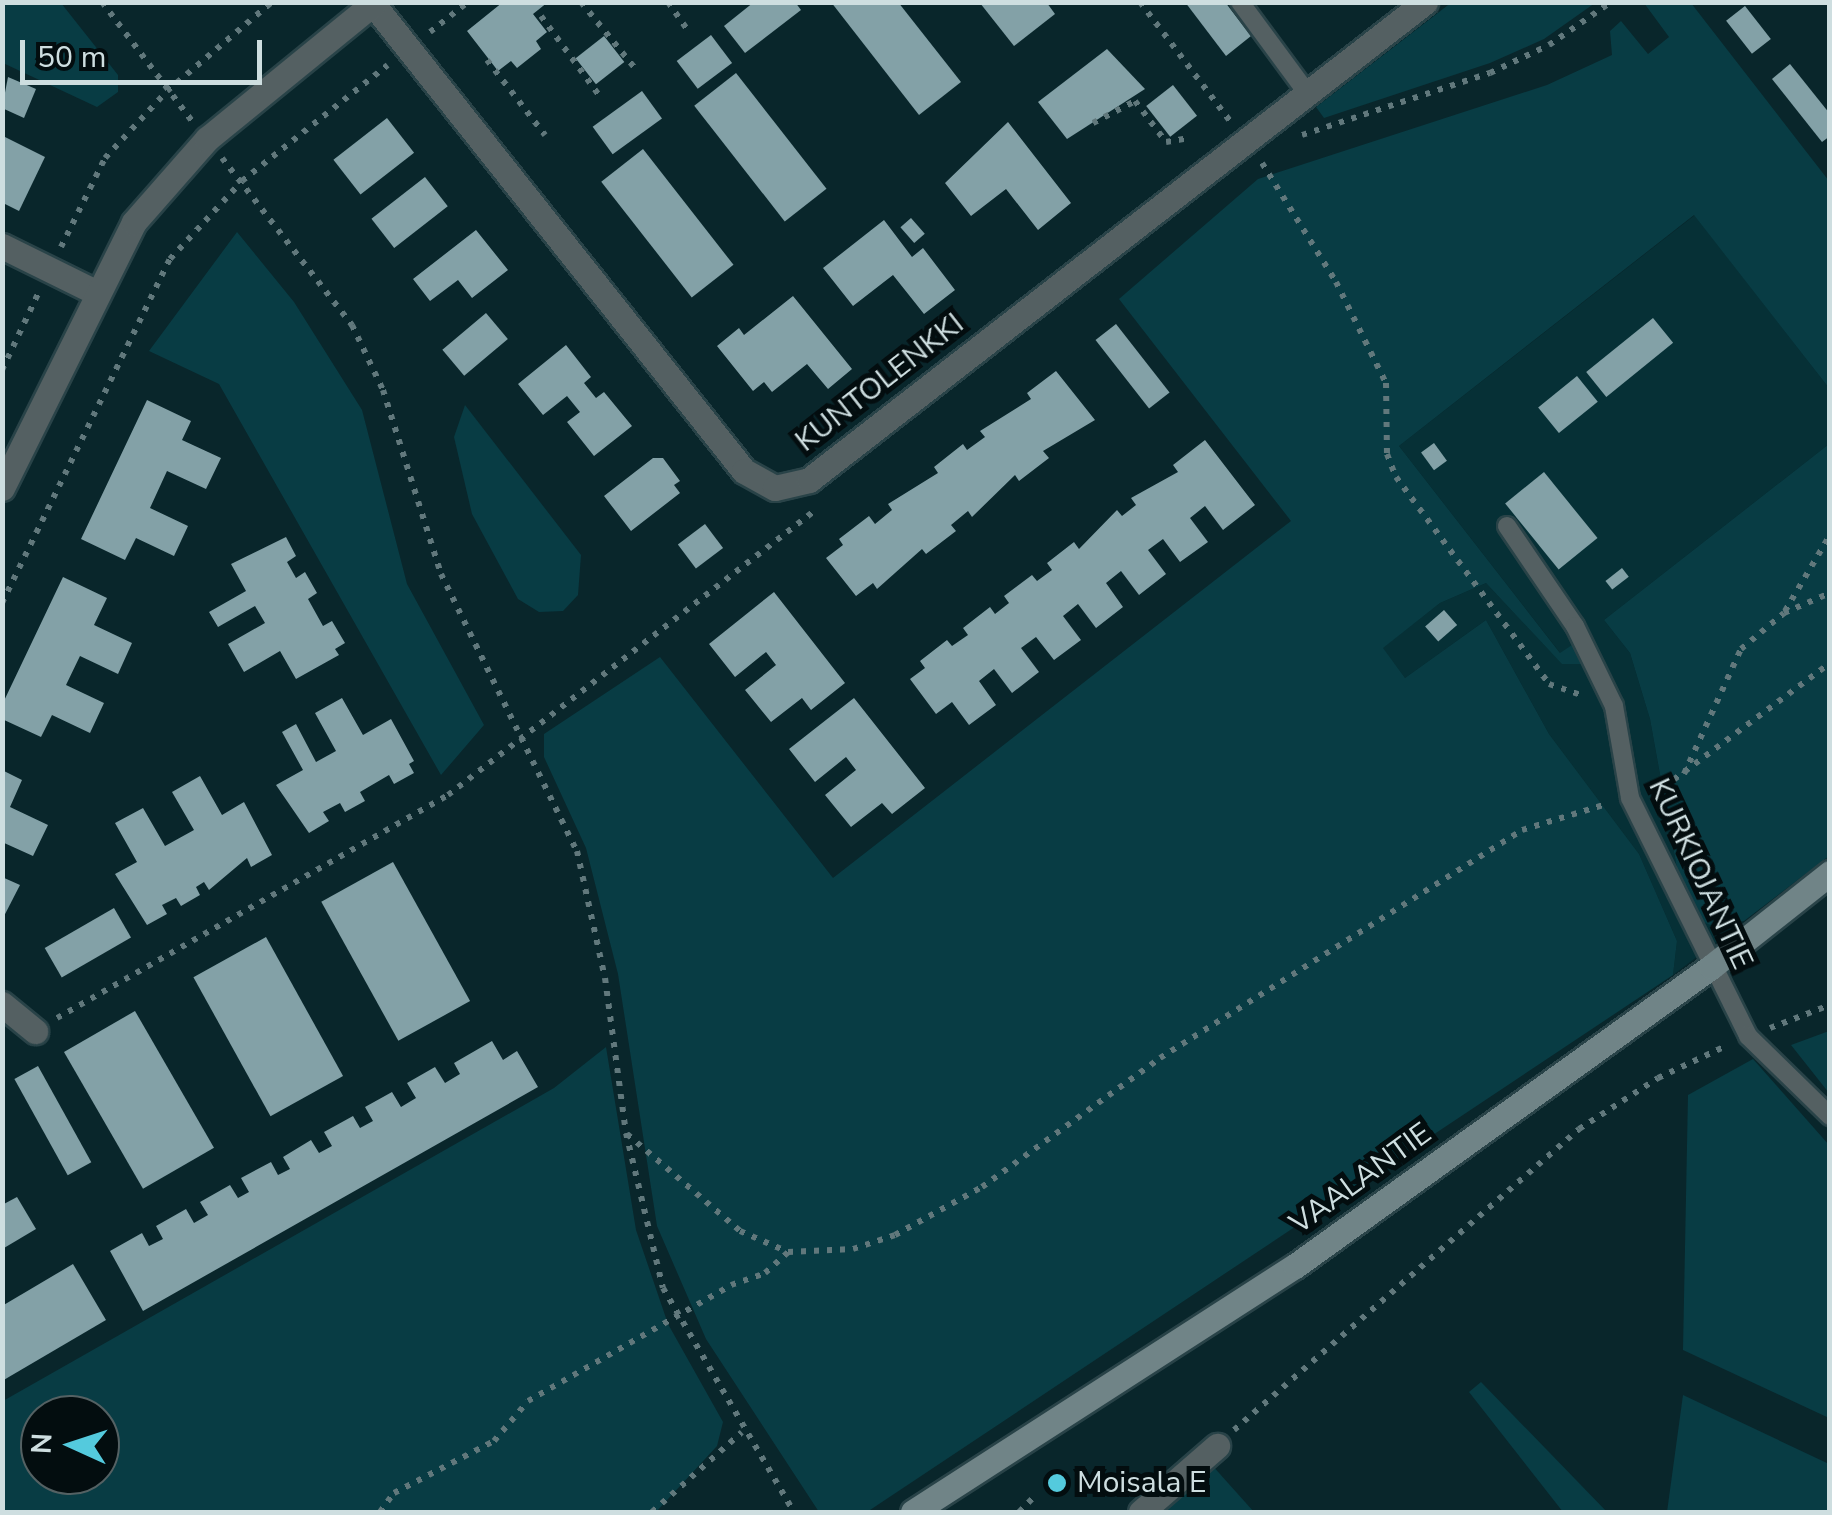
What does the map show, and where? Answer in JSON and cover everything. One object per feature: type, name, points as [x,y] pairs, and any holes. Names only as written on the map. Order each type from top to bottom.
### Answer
[{"type":"street","name":"KUNTOLENKKI","points":[[374,3],[412,46],[744,471],[775,488],[809,480],[1253,151],[1308,93],[1424,2]]},
{"type":"street","points":[[2,488],[95,292],[134,222],[206,139],[374,3]]},
{"type":"street","points":[[2,246],[95,292]]},
{"type":"street","name":"VAALANTIE","points":[[914,1512],[1295,1266],[1710,967],[1830,873]]},
{"type":"street","points":[[2,1004],[35,1030]]},
{"type":"street","points":[[1141,1512],[1217,1446]]},
{"type":"lane","points":[[1240,2],[1308,93]]},
{"type":"lane","name":"KURKIOJANTIE","points":[[1507,526],[1575,626],[1614,706],[1630,798],[1710,967],[1748,1036],[1830,1116]]},
{"type":"path","points":[[102,2],[167,92],[242,181],[352,325],[413,468],[441,574],[577,851],[605,978],[626,1133],[644,1226],[678,1318],[742,1432],[794,1512]]},
{"type":"path","points":[[2,370],[105,158],[167,92],[272,2]]},
{"type":"path","points":[[581,2],[634,67]]},
{"type":"path","points":[[668,2],[686,28]]},
{"type":"path","points":[[1140,2],[1253,151],[1336,282],[1386,383],[1386,454],[1396,477],[1549,684],[1614,706]]},
{"type":"path","points":[[1287,144],[1490,73],[1549,45],[1612,2]]},
{"type":"path","points":[[2,603],[142,308],[192,232],[242,181],[466,3]]},
{"type":"path","points":[[541,16],[598,94]]},
{"type":"path","points":[[488,60],[545,135]]},
{"type":"path","points":[[1094,123],[1135,101],[1166,142],[1188,138]]},
{"type":"path","points":[[1253,151],[1274,153]]},
{"type":"path","points":[[1246,173],[1253,151]]},
{"type":"path","points":[[35,1030],[448,795],[524,740],[824,504]]},
{"type":"path","points":[[1784,613],[1830,535]]},
{"type":"path","points":[[1683,776],[1741,649],[1784,613],[1830,593]]},
{"type":"path","points":[[626,1133],[740,1231],[788,1252],[853,1249],[896,1236],[982,1188],[1160,1058],[1453,873]]},
{"type":"path","points":[[1217,1446],[1579,1129],[1658,1078],[1748,1036],[1830,1006]]},
{"type":"path","points":[[380,1512],[394,1493],[494,1441],[528,1400],[764,1273],[788,1252]]},
{"type":"path","points":[[652,1512],[742,1432]]},
{"type":"path","points":[[1020,1512],[1034,1496]]},
{"type":"shaded area","points":[[3,2],[61,3],[118,75],[118,92],[97,107],[3,63]]},
{"type":"shaded area","points":[[1452,2],[1595,3],[1544,39],[1490,63],[1324,118],[1316,107]]},
{"type":"shaded area","points":[[1644,3],[1691,3],[1829,181],[1829,388],[1694,215],[1399,446],[1560,653],[1572,645],[1583,664],[1562,664],[1486,583],[1440,603],[1383,648],[1405,678],[1486,620],[1549,734],[1639,854],[1677,941],[1673,975],[867,1512],[819,1512],[706,1339],[657,1226],[618,974],[586,848],[544,757],[544,734],[660,657],[833,878],[1291,521],[1119,299],[1258,179],[1547,85],[1612,55],[1610,31],[1621,21],[1648,54],[1669,37]]},
{"type":"shaded area","points":[[1695,215],[1829,388],[1829,444],[1604,620],[1630,653],[1650,719],[1680,885],[1726,927],[1744,921],[1673,975],[1677,941],[1639,854],[1549,734],[1486,620],[1405,678],[1382,648],[1440,603],[1486,583],[1551,652],[1561,654],[1399,446]]},
{"type":"shaded area","points":[[237,232],[294,302],[362,410],[407,584],[484,725],[441,775],[219,384],[149,351]]},
{"type":"shaded area","points":[[465,405],[581,555],[578,595],[563,611],[539,612],[518,599],[472,514],[454,437]]},
{"type":"shaded area","points":[[1829,444],[1829,856],[1744,921],[1713,926],[1703,922],[1680,885],[1650,719],[1630,653],[1604,620]]},
{"type":"shaded area","points":[[1830,1031],[1829,1093],[1791,1045]]},
{"type":"shaded area","points":[[606,1047],[636,1230],[668,1324],[723,1422],[717,1446],[656,1512],[3,1512],[3,1401],[554,1088]]},
{"type":"shaded area","points":[[1753,1059],[1829,1145],[1829,1418],[1683,1350],[1688,1095]]},
{"type":"shaded area","points":[[1481,1382],[1607,1512],[1563,1512],[1469,1392]]},
{"type":"shaded area","points":[[1683,1395],[1829,1464],[1829,1512],[1667,1512]]},
{"type":"shaded area","points":[[1211,1464],[1254,1512],[1138,1512]]},
{"type":"building","points":[[503,2],[548,2],[533,14],[547,32],[536,41],[541,49],[517,68],[511,61],[498,71],[467,31]]},
{"type":"building","points":[[754,2],[795,2],[801,10],[745,53],[724,26]]},
{"type":"building","points":[[831,2],[898,2],[961,82],[919,115]]},
{"type":"building","points":[[1185,2],[1225,2],[1251,36],[1226,56]]},
{"type":"building","points":[[980,3],[1047,3],[1055,14],[1014,46]]},
{"type":"building","points":[[1745,6],[1771,39],[1752,54],[1726,21]]},
{"type":"building","points":[[711,35],[732,63],[698,89],[677,61]]},
{"type":"building","points":[[604,36],[624,62],[596,84],[576,58]]},
{"type":"building","points":[[1107,49],[1145,89],[1067,139],[1038,102]]},
{"type":"building","points":[[1790,64],[1830,114],[1830,136],[1822,142],[1772,79]]},
{"type":"building","points":[[736,73],[827,189],[785,221],[694,106]]},
{"type":"building","points":[[8,77],[36,89],[24,118],[2,108]]},
{"type":"building","points":[[1173,85],[1197,116],[1170,137],[1146,106]]},
{"type":"building","points":[[642,91],[662,119],[613,154],[593,127]]},
{"type":"building","points":[[387,118],[414,153],[361,195],[333,160]]},
{"type":"building","points":[[1008,122],[1071,203],[1038,230],[1006,189],[971,216],[945,183]]},
{"type":"building","points":[[3,136],[45,157],[19,211],[3,203]]},
{"type":"building","points":[[643,149],[734,265],[692,297],[601,182]]},
{"type":"building","points":[[425,177],[448,206],[394,248],[371,219]]},
{"type":"building","points":[[911,218],[925,234],[914,243],[900,227]]},
{"type":"building","points":[[884,220],[912,257],[923,248],[955,290],[924,314],[893,275],[853,306],[823,268]]},
{"type":"building","points":[[476,230],[508,270],[472,298],[458,280],[430,301],[413,279]]},
{"type":"building","points":[[793,296],[852,369],[828,389],[807,364],[772,392],[764,382],[753,391],[717,346],[739,328],[744,335]]},
{"type":"building","points":[[486,313],[508,339],[464,376],[442,350]]},
{"type":"building","points":[[1653,318],[1673,343],[1606,397],[1586,372]]},
{"type":"building","points":[[1116,324],[1170,393],[1149,409],[1096,340]]},
{"type":"building","points":[[566,345],[591,377],[584,383],[596,398],[604,392],[632,426],[594,456],[567,422],[580,412],[567,396],[543,415],[518,384]]},
{"type":"building","points":[[1056,371],[1095,420],[1043,451],[1049,458],[1019,481],[1015,475],[972,517],[968,511],[951,525],[956,531],[926,554],[922,549],[877,589],[873,583],[856,596],[826,558],[843,545],[839,539],[869,516],[875,524],[892,510],[888,504],[938,473],[934,467],[963,444],[967,450],[985,437],[980,431],[1031,399],[1027,393]]},
{"type":"building","points":[[1577,376],[1598,402],[1559,433],[1538,407]]},
{"type":"building","points":[[147,400],[191,421],[182,440],[221,458],[206,489],[167,471],[150,508],[188,526],[174,556],[136,538],[125,560],[81,539]]},
{"type":"building","points":[[1205,440],[1255,505],[1223,530],[1205,506],[1190,518],[1208,542],[1180,562],[1163,539],[1148,550],[1166,574],[1139,595],[1121,571],[1106,583],[1123,607],[1096,628],[1078,604],[1063,616],[1081,640],[1054,660],[1036,637],[1021,648],[1039,672],[1012,693],[994,669],[979,681],[996,705],[969,725],[952,702],[936,714],[910,679],[925,668],[920,661],[947,640],[952,646],[968,635],[963,628],[990,607],[995,614],[1009,603],[1004,596],[1032,575],[1037,581],[1052,570],[1047,563],[1074,542],[1079,549],[1117,510],[1122,516],[1136,505],[1131,498],[1178,472],[1173,465]]},
{"type":"building","points":[[1434,443],[1447,461],[1434,470],[1421,452]]},
{"type":"building","points":[[653,458],[663,458],[680,481],[674,485],[680,493],[631,531],[604,496]]},
{"type":"building","points":[[1544,472],[1597,538],[1559,570],[1505,503]]},
{"type":"building","points":[[705,524],[723,548],[696,568],[678,544]]},
{"type":"building","points":[[286,537],[296,556],[287,562],[296,578],[305,572],[317,593],[308,599],[323,626],[332,621],[345,643],[335,649],[339,655],[296,679],[280,651],[244,672],[228,644],[265,623],[255,606],[218,627],[209,612],[246,591],[231,564]]},
{"type":"building","points":[[1622,568],[1629,577],[1612,590],[1605,581]]},
{"type":"building","points":[[63,577],[107,598],[94,625],[132,643],[118,674],[80,656],[66,685],[104,703],[90,733],[52,715],[41,737],[2,719],[2,705]]},
{"type":"building","points":[[774,592],[845,683],[811,710],[802,698],[771,722],[745,690],[776,665],[766,652],[735,677],[709,644]]},
{"type":"building","points":[[1444,610],[1457,625],[1438,641],[1425,626]]},
{"type":"building","points":[[342,698],[363,735],[391,719],[414,761],[409,764],[414,773],[394,784],[389,775],[360,792],[365,801],[345,812],[340,803],[323,812],[329,821],[309,833],[276,785],[303,770],[282,732],[296,724],[316,762],[336,751],[315,713]]},
{"type":"building","points":[[854,698],[925,788],[892,814],[882,803],[851,827],[825,795],[856,770],[846,757],[815,782],[789,749]]},
{"type":"building","points":[[2,770],[22,780],[10,807],[48,825],[33,856],[2,842]]},
{"type":"building","points":[[200,776],[222,815],[244,802],[272,855],[251,867],[247,858],[209,890],[204,882],[196,887],[200,895],[181,906],[176,898],[162,905],[167,914],[147,925],[115,874],[137,862],[115,823],[143,808],[165,846],[194,830],[172,792]]},
{"type":"building","points":[[393,862],[470,1001],[398,1041],[321,902]]},
{"type":"building","points":[[2,877],[20,885],[2,920]]},
{"type":"building","points":[[114,908],[131,937],[62,977],[45,948]]},
{"type":"building","points":[[266,937],[343,1076],[270,1116],[193,977]]},
{"type":"building","points":[[135,1011],[214,1148],[143,1189],[64,1052]]},
{"type":"building","points":[[492,1041],[503,1060],[517,1051],[538,1087],[143,1311],[110,1251],[142,1233],[149,1246],[163,1239],[156,1226],[186,1209],[194,1223],[208,1215],[200,1202],[230,1185],[238,1198],[249,1192],[241,1178],[271,1162],[278,1175],[290,1169],[283,1157],[311,1140],[319,1153],[332,1146],[324,1132],[353,1116],[360,1128],[373,1121],[365,1107],[392,1092],[401,1107],[416,1098],[407,1083],[435,1067],[445,1083],[460,1074],[454,1063]]},
{"type":"building","points":[[38,1066],[91,1162],[68,1175],[14,1079]]},
{"type":"building","points":[[17,1197],[36,1229],[4,1248],[2,1205]]},
{"type":"building","points":[[73,1264],[106,1320],[2,1381],[2,1306]]},
{"type":"place","name":"Moisala E","points":[[1057,1483]]}]
